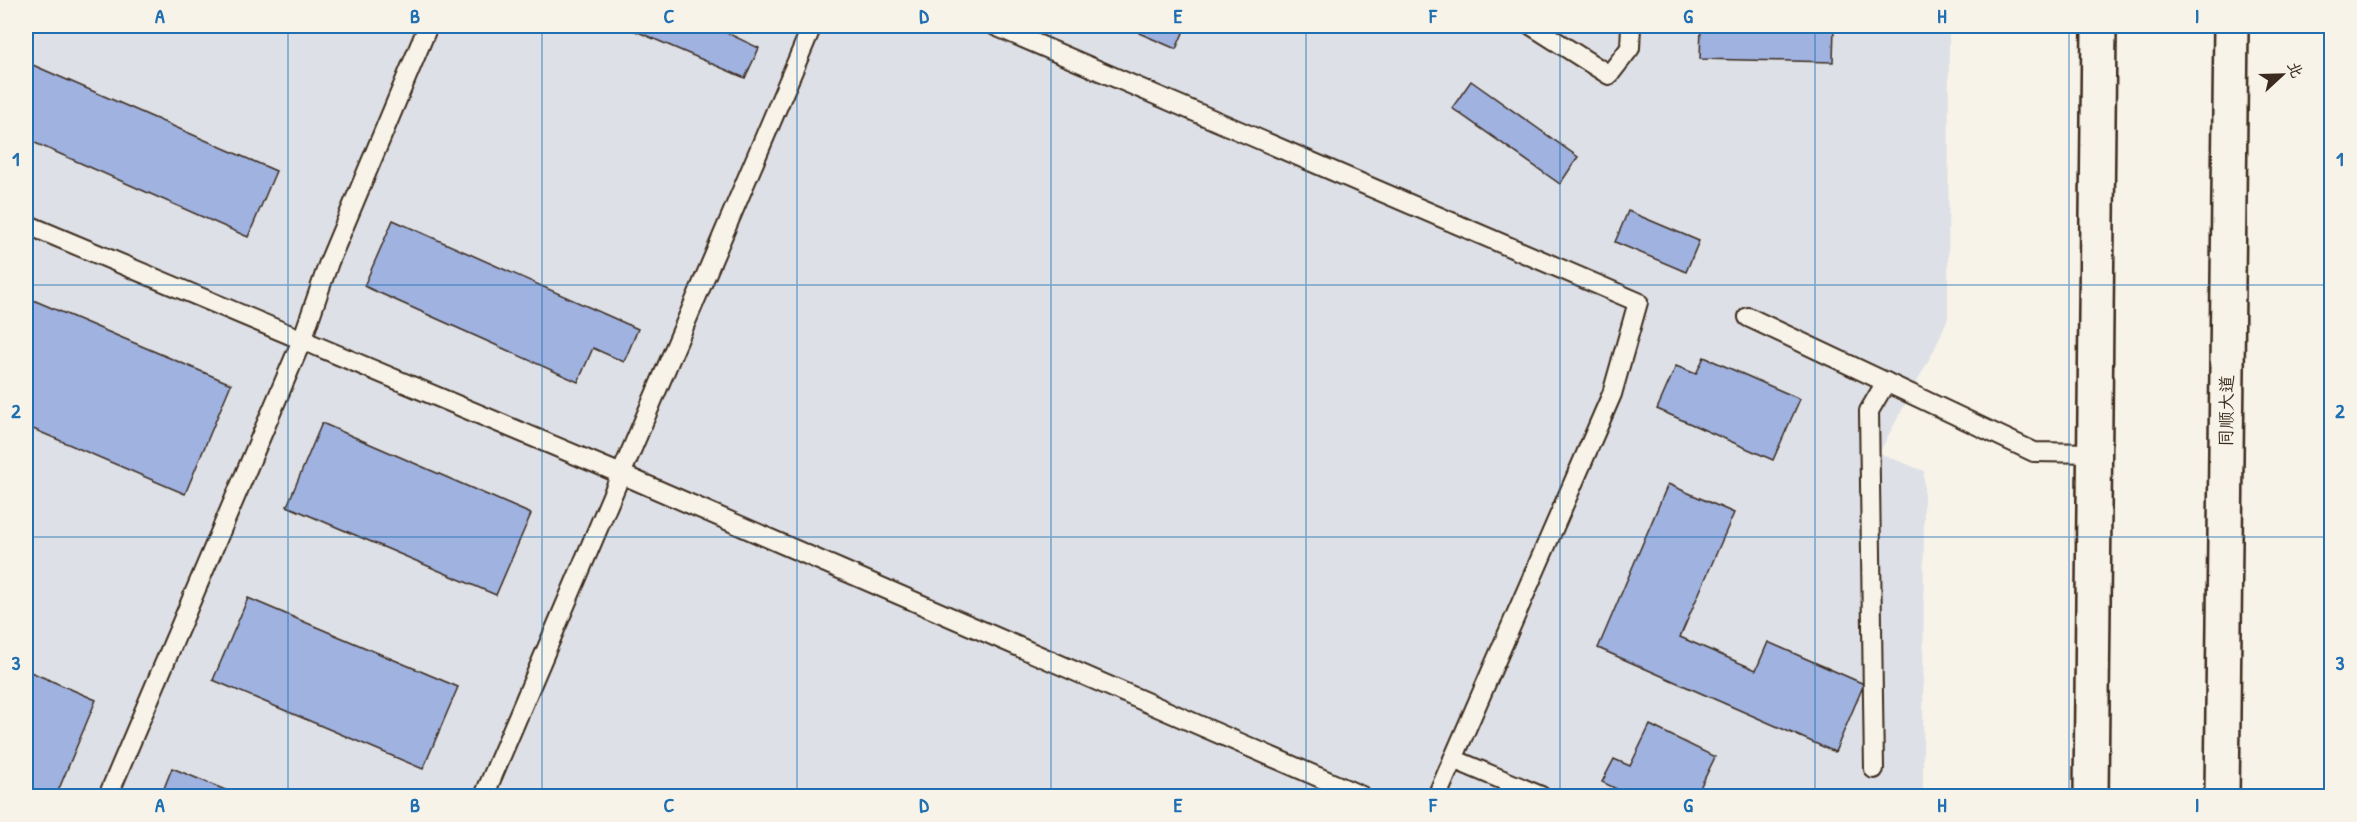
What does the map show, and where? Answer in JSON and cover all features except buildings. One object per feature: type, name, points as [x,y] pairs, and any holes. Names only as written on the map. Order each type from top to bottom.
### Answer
[{"type":"main road","points":[[2091,796],[2099,26]]},
{"type":"main road","name":"同顺大道","points":[[2222,796],[2231,26]]},
{"type":"lane","points":[[108,796],[302,340],[328,262],[428,26]]},
{"type":"lane","points":[[484,796],[812,26]]},
{"type":"lane","points":[[995,26],[1638,302],[1612,394],[1437,796]]},
{"type":"lane","points":[[1532,26],[1609,75],[1630,48],[1631,26]]},
{"type":"lane","points":[[26,224],[621,474],[1362,796]]},
{"type":"lane","points":[[1748,317],[2034,452],[2094,453]]},
{"type":"lane","points":[[1874,769],[1869,411],[1886,382]]},
{"type":"lane","points":[[1453,759],[1541,796]]},
{"type":"shaded area","points":[[26,26],[1949,26],[1948,318],[1934,350],[1879,453],[1924,471],[1923,796],[26,796]]}]
